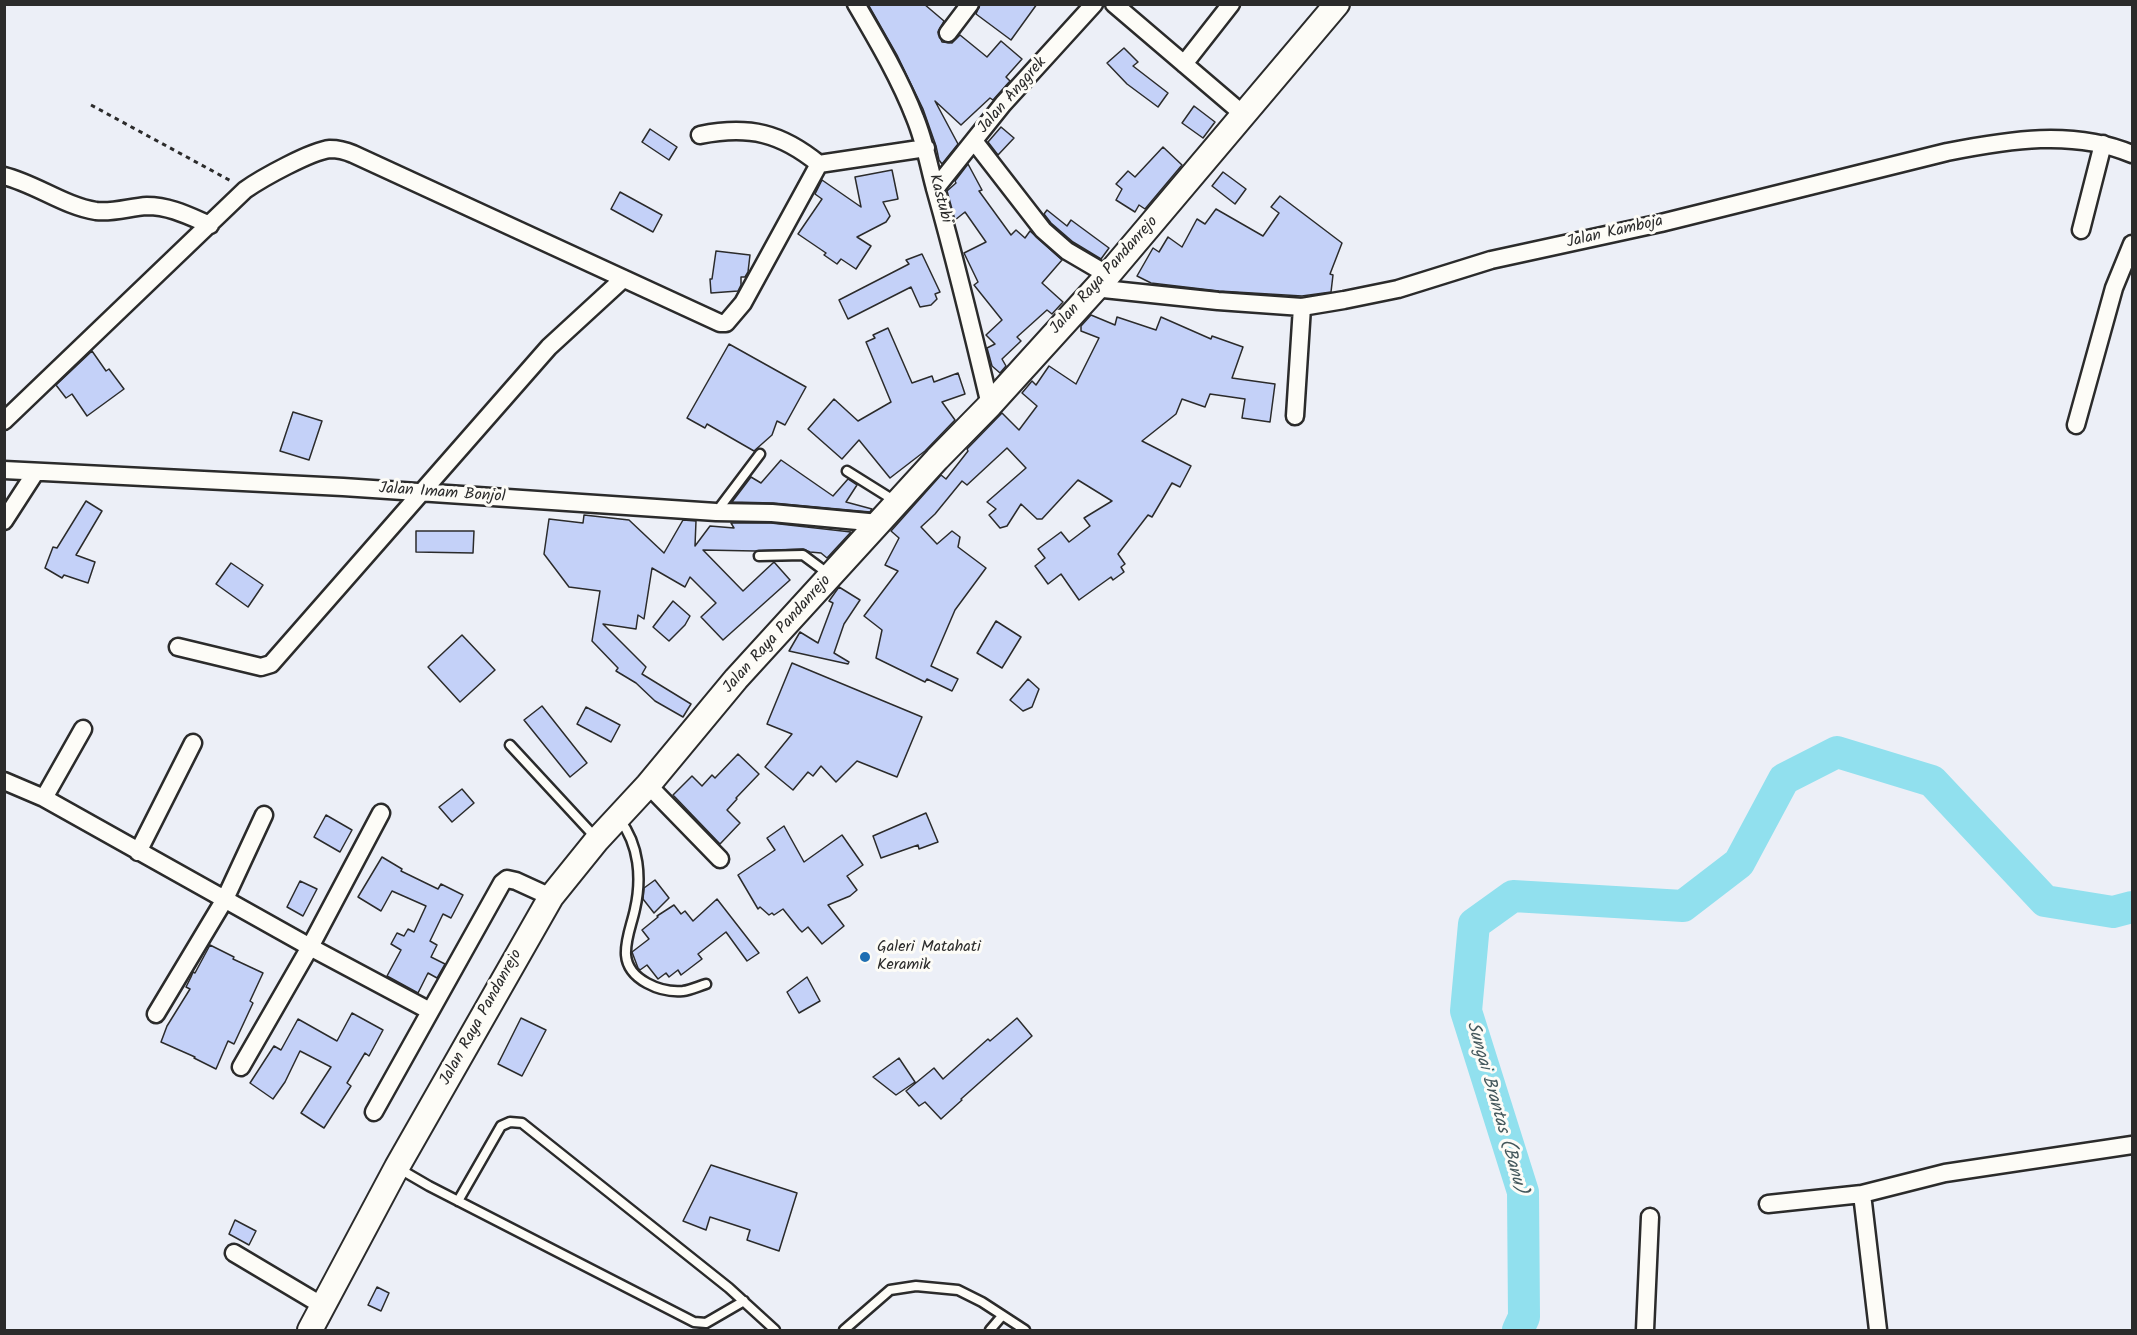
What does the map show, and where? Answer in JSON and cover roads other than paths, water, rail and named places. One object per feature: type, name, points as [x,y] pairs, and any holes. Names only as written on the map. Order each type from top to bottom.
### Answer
[{"type":"main road","name":"Jalan Raya Pandanrejo","points":[[310,1330],[397,1167],[551,897],[597,840],[648,786],[736,679],[1101,282],[1337,4]]},
{"type":"street","name":"Kastubi","points":[[855,4],[874,34],[915,116],[926,148],[935,189],[954,252],[990,405]]},
{"type":"street","points":[[948,33],[970,4]]},
{"type":"street","name":"Jalan Anggrek","points":[[935,189],[1003,104],[1094,4]]},
{"type":"street","points":[[1114,4],[1244,115]]},
{"type":"street","points":[[1184,64],[1230,4]]},
{"type":"street","points":[[700,135],[715,132],[762,133],[789,142],[819,164],[926,148]]},
{"type":"street","name":"Jalan Kamboja","points":[[1101,282],[1218,302],[1302,307],[1398,289],[1491,260],[1661,223],[1987,144],[2051,139],[2103,144],[2133,154]]},
{"type":"street","points":[[974,141],[1042,230],[1101,282]]},
{"type":"street","points":[[2081,230],[2103,144]]},
{"type":"street","points":[[4,421],[245,190],[260,180],[329,149],[353,154],[720,323],[726,323],[743,303],[819,164]]},
{"type":"street","points":[[4,176],[89,209],[107,211],[145,206],[160,207],[174,210],[210,225]]},
{"type":"street","points":[[2076,425],[2114,288],[2133,244]]},
{"type":"street","points":[[178,648],[261,667],[271,664],[549,347],[623,279]]},
{"type":"street","points":[[1295,416],[1302,307]]},
{"type":"street","name":"Jalan Imam Bonjol","points":[[4,470],[420,492],[716,512],[772,513],[879,523]]},
{"type":"street","points":[[4,521],[35,473]]},
{"type":"street","points":[[44,798],[83,729]]},
{"type":"street","points":[[138,852],[193,742]]},
{"type":"street","points":[[4,781],[44,798],[310,947],[430,1011]]},
{"type":"street","points":[[648,786],[720,859]]},
{"type":"street","points":[[242,1067],[310,947],[381,813]]},
{"type":"street","points":[[156,1014],[225,899],[264,815]]},
{"type":"street","points":[[374,1112],[502,883],[507,879],[516,881],[551,897]]},
{"type":"street","points":[[1768,1204],[1862,1194],[1945,1173],[2133,1145]]},
{"type":"street","points":[[1862,1194],[1878,1330]]},
{"type":"street","points":[[1645,1330],[1650,1217]]},
{"type":"street","points":[[234,1253],[323,1306]]},
{"type":"lane","points":[[716,512],[760,454]]},
{"type":"lane","points":[[847,471],[897,502]]},
{"type":"lane","points":[[759,556],[803,555],[831,576]]},
{"type":"lane","points":[[510,745],[597,840]]},
{"type":"lane","points":[[618,817],[630,833],[637,861],[636,899],[626,954],[629,967],[638,978],[666,990],[684,991],[706,984]]},
{"type":"lane","points":[[458,1201],[501,1126],[510,1122],[522,1123],[744,1301],[775,1330]]},
{"type":"lane","points":[[397,1167],[458,1201],[694,1322],[706,1323],[744,1301]]},
{"type":"lane","points":[[844,1330],[890,1290],[916,1286],[958,1290],[982,1302],[1025,1330]]},
{"type":"lane","points":[[990,1330],[1002,1316]]},
{"type":"waterway","name":"Sungai Brantas (Banu)","points":[[1518,1330],[1524,1317],[1523,1192],[1466,1011],[1474,924],[1513,896],[1683,906],[1739,863],[1784,779],[1837,752],[1932,781],[2045,901],[2113,912],[2132,907]]},
{"type":"place","name":"Galeri Matahati Keramik","points":[[865,957]]}]
